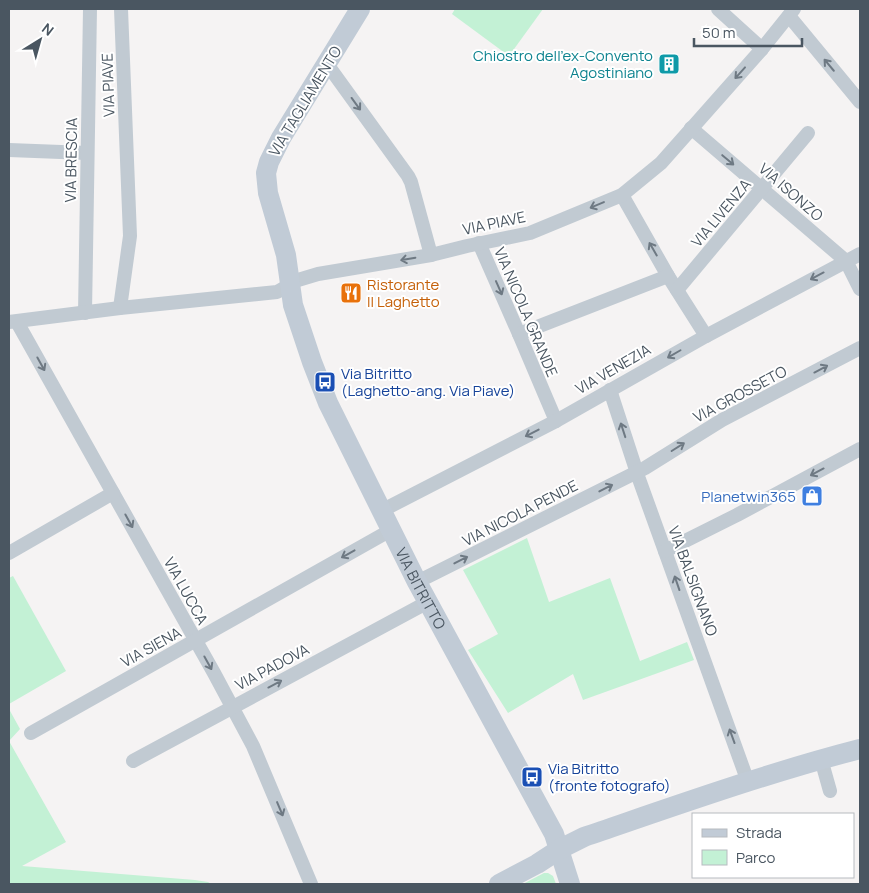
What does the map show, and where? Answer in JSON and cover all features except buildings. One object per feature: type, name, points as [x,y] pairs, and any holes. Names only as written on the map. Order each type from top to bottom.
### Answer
[{"type":"street","name":"VIA BRESCIA","points":[[85,313],[90,9]]},
{"type":"street","name":"VIA PIAVE","points":[[120,308],[130,236],[121,9]]},
{"type":"street","name":"VIA TAGLIAMENTO","points":[[290,284],[286,255],[268,194],[266,173],[277,145],[360,9]]},
{"type":"street","points":[[718,9],[762,49]]},
{"type":"street","points":[[792,12],[860,102]]},
{"type":"street","name":"VIA PIAVE","points":[[13,322],[120,308],[277,292],[298,280],[318,274],[431,255],[530,233],[622,195],[661,163],[762,49],[792,12]]},
{"type":"street","points":[[327,64],[405,170],[411,182],[431,255]]},
{"type":"street","name":"VIA ISONZO","points":[[691,128],[846,261],[860,289]]},
{"type":"street","name":"VIA LIVENZA","points":[[677,290],[808,133]]},
{"type":"street","points":[[9,150],[87,153]]},
{"type":"street","points":[[622,195],[668,276],[706,336]]},
{"type":"street","name":"VIA NICOLA GRANDE","points":[[479,243],[556,421]]},
{"type":"street","name":"VIA VENEZIA","points":[[381,510],[556,421],[706,336],[860,254]]},
{"type":"street","points":[[519,334],[668,276]]},
{"type":"street","name":"VIA BITRITTO","points":[[290,284],[294,308],[319,383],[417,582],[554,834],[570,884]]},
{"type":"street","name":"VIA LUCCA","points":[[13,322],[113,493],[253,746],[311,884]]},
{"type":"street","name":"VIA GROSSETO","points":[[637,472],[722,420],[860,348]]},
{"type":"street","name":"VIA BALSIGNANO","points":[[610,390],[637,472],[748,782]]},
{"type":"street","points":[[665,551],[860,449]]},
{"type":"street","name":"VIA NICOLA PENDE","points":[[417,582],[637,472]]},
{"type":"street","points":[[9,553],[113,493]]},
{"type":"street","name":"VIA SIENA","points":[[31,733],[391,530]]},
{"type":"street","name":"VIA PADOVA","points":[[132,761],[428,602]]},
{"type":"street","points":[[499,884],[584,837],[748,782],[860,748]]},
{"type":"street","points":[[822,759],[830,790]]},
{"type":"green space","points":[[455,9],[543,9],[509,56],[452,14]]},
{"type":"green space","points":[[527,538],[549,602],[610,578],[640,661],[687,642],[694,660],[583,700],[573,674],[508,713],[468,650],[498,634],[463,570]]},
{"type":"green space","points":[[13,576],[66,671],[9,704],[9,578]]},
{"type":"green space","points":[[9,709],[20,729],[9,741]]},
{"type":"green space","points":[[9,741],[66,842],[22,866],[195,880],[211,884],[9,884]]},
{"type":"green space","points":[[544,873],[553,876],[556,884],[523,884]]},
{"type":"place","name":"Chiostro dell'ex-Convento Agostiniano","points":[[669,64]]},
{"type":"place","name":"Ristorante Il Laghetto","points":[[351,293]]},
{"type":"place","name":"Via Bitritto (Laghetto-ang. Via Piave)","points":[[325,382]]},
{"type":"place","name":"Planetwin365","points":[[812,496]]},
{"type":"place","name":"Via Bitritto (fronte fotografo)","points":[[532,777]]}]
